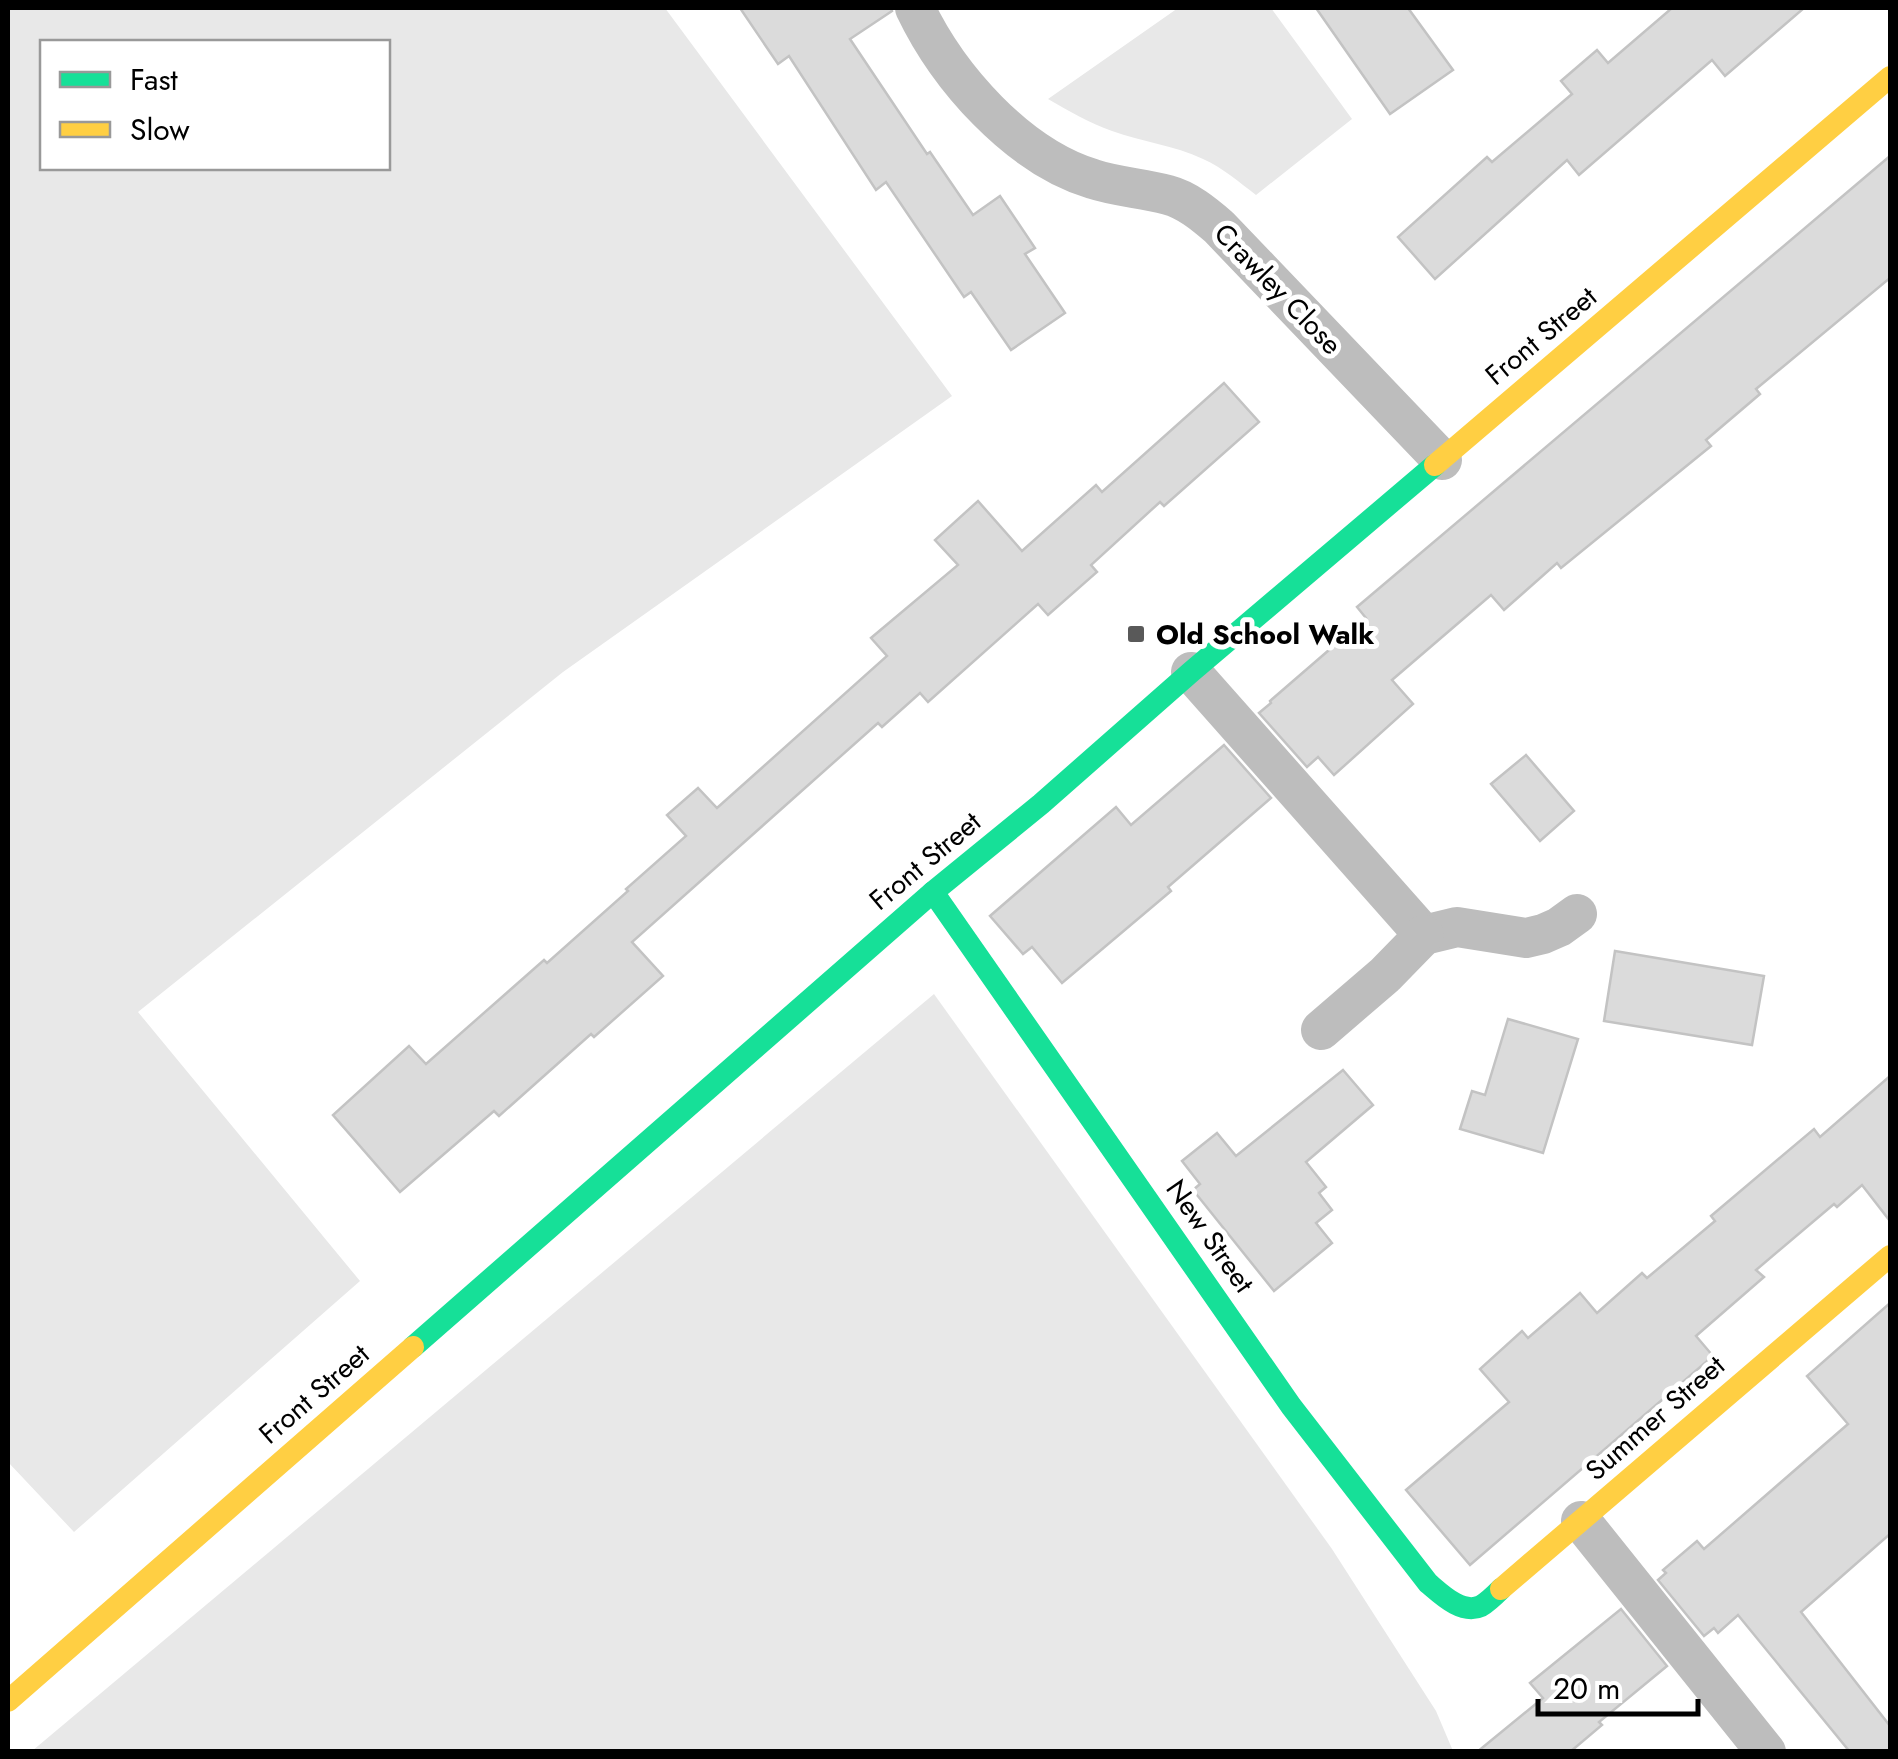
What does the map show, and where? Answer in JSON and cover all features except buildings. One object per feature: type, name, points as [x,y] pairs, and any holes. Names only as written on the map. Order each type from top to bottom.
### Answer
[{"type":"street","name":"Crawley Close","points":[[916,8],[960,79],[989,112],[1026,144],[1056,164],[1092,179],[1171,195],[1194,208],[1219,227],[1442,460]]},
{"type":"street","name":"Front Street","points":[[8,1702],[933,892],[1041,804],[1890,77]]},
{"type":"street","points":[[1191,672],[1424,935]]},
{"type":"street","name":"New Street","points":[[933,892],[1291,1406],[1428,1584],[1451,1603]]},
{"type":"street","points":[[1320,1030],[1385,975],[1424,935],[1458,928],[1526,938],[1543,934],[1576,914]]},
{"type":"street","name":"Summer Street","points":[[1451,1603],[1480,1607],[1890,1256]]},
{"type":"street","points":[[1580,1521],[1766,1752]]},
{"type":"shaded area","points":[[8,8],[665,8],[952,396],[563,672],[138,1012],[360,1281],[74,1532],[8,1462]]},
{"type":"shaded area","points":[[1178,8],[1271,8],[1352,119],[1256,195],[1203,159],[1104,128],[1048,99]]},
{"type":"shaded area","points":[[934,994],[1332,1549],[1436,1711],[1453,1751],[32,1751]]},
{"type":"traffic: fast","points":[[413,1347],[933,892],[1435,465]]},
{"type":"traffic: fast","points":[[933,892],[1291,1406],[1428,1583],[1452,1602],[1467,1608],[1481,1606],[1501,1589]]},
{"type":"traffic: slow","points":[[1435,465],[1890,77]]},
{"type":"traffic: slow","points":[[1501,1589],[1890,1256]]},
{"type":"traffic: slow","points":[[8,1701],[413,1347]]},
{"type":"place","name":"Old School Walk","points":[[1136,634]]}]
